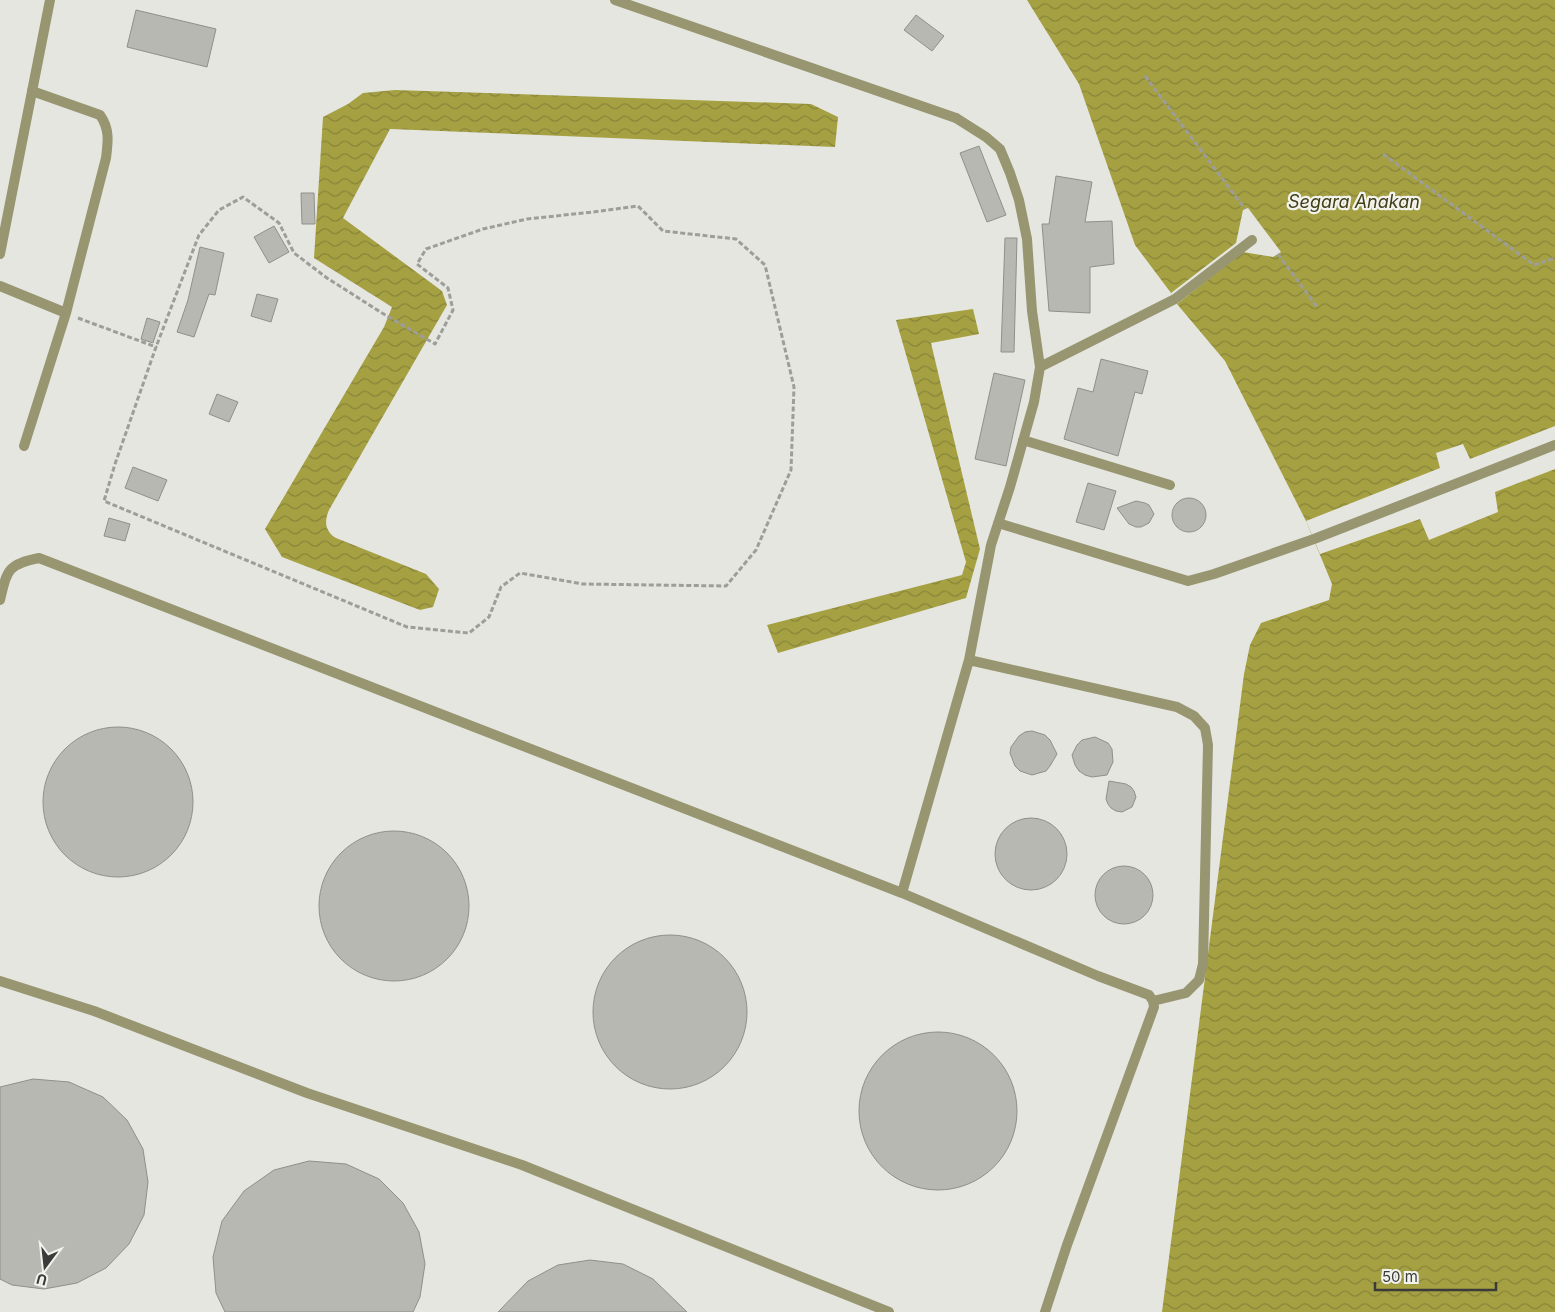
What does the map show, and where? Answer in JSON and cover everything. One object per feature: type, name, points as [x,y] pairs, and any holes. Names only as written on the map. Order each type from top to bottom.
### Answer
[{"type":"street","points":[[0,254],[50,0]]},
{"type":"street","points":[[616,0],[956,118],[986,137],[1000,149],[1019,200],[1027,239],[1032,311],[1040,367],[1034,402],[991,545],[969,660],[902,893]]},
{"type":"street","points":[[24,446],[66,313],[106,158],[108,143],[107,128],[100,115],[32,91]]},
{"type":"street","points":[[1040,367],[1175,299],[1252,240]]},
{"type":"street","points":[[0,286],[66,313]]},
{"type":"street","points":[[1023,440],[1170,485]]},
{"type":"street","points":[[998,523],[1188,581],[1214,574],[1314,539],[1555,445]]},
{"type":"street","points":[[0,600],[7,574],[12,568],[20,563],[39,558],[902,893],[1098,976],[1149,994],[1154,1007],[1067,1245],[1045,1312]]},
{"type":"street","points":[[969,660],[1177,706],[1194,716],[1205,728],[1208,745],[1203,964],[1199,980],[1186,992],[1153,1001]]},
{"type":"street","points":[[0,981],[94,1011],[307,1093],[522,1165],[889,1312]]},
{"type":"path","points":[[1145,76],[1245,209]]},
{"type":"path","points":[[1383,154],[1534,265],[1555,258]]},
{"type":"path","points":[[243,198],[280,223],[294,253],[327,278],[435,344],[453,310],[448,288],[417,264],[426,249],[483,229],[527,219],[638,206],[663,231],[736,239],[766,265],[794,387],[791,470],[756,550],[726,586],[583,584],[520,572],[501,588],[489,617],[468,633],[407,628],[104,501],[156,347],[199,235],[219,210],[243,198]]},
{"type":"path","points":[[1278,254],[1317,307]]},
{"type":"path","points":[[66,313],[156,347]]},
{"type":"water","name":"Segara Anakan","points":[[1027,0],[1555,0],[1555,1312],[1162,1312],[1244,674],[1250,645],[1261,623],[1329,600],[1332,584],[1306,521],[1225,361],[1177,304],[1135,245],[1079,84]]},
{"type":"water","points":[[395,90],[811,104],[838,117],[835,147],[390,129],[343,218],[442,291],[447,305],[329,510],[326,526],[336,538],[426,574],[439,589],[433,607],[420,610],[282,557],[265,529],[384,327],[392,307],[314,258],[323,117],[348,104],[363,93]]},
{"type":"water","points":[[973,309],[979,334],[931,343],[980,549],[966,598],[778,653],[767,625],[962,575],[966,562],[896,320]]},
{"type":"pier","points":[[1248,208],[1281,252],[1273,257],[1243,252],[1177,304],[1171,293],[1236,243],[1243,210]]},
{"type":"pier","points":[[1555,426],[1555,469],[1495,492],[1498,512],[1429,540],[1420,519],[1320,554],[1306,521],[1440,468],[1436,453],[1463,444],[1470,459]]},
{"type":"building","points":[[136,10],[216,29],[207,67],[127,47]]},
{"type":"building","points":[[916,15],[944,36],[932,51],[904,30]]},
{"type":"building","points":[[979,146],[1006,215],[987,222],[960,153]]},
{"type":"building","points":[[1056,176],[1092,182],[1085,222],[1112,221],[1114,264],[1090,267],[1090,313],[1049,311],[1042,224],[1049,224]]},
{"type":"building","points":[[301,193],[314,193],[315,224],[302,224]]},
{"type":"building","points":[[274,226],[289,252],[269,263],[254,237]]},
{"type":"building","points":[[1005,238],[1017,238],[1014,352],[1001,352]]},
{"type":"building","points":[[200,247],[224,253],[215,295],[209,294],[194,337],[177,332],[188,300]]},
{"type":"building","points":[[257,294],[278,299],[271,322],[251,316]]},
{"type":"building","points":[[147,318],[160,322],[153,343],[141,339]]},
{"type":"building","points":[[1101,359],[1148,371],[1142,394],[1135,392],[1118,456],[1064,439],[1078,388],[1093,392]]},
{"type":"building","points":[[994,373],[1025,380],[1006,466],[975,459]]},
{"type":"building","points":[[217,394],[238,402],[229,422],[209,414]]},
{"type":"building","points":[[133,467],[167,480],[158,501],[125,488]]},
{"type":"building","points":[[1088,483],[1116,491],[1104,530],[1076,522]]},
{"type":"building","points":[[1189,498],[1201,503],[1206,515],[1201,527],[1189,532],[1177,527],[1172,515],[1177,503]]},
{"type":"building","points":[[1136,501],[1149,505],[1154,514],[1149,523],[1141,527],[1129,524],[1117,508]]},
{"type":"building","points":[[109,518],[130,524],[125,541],[104,536]]},
{"type":"building","points":[[118,727],[147,733],[171,749],[187,773],[193,802],[187,831],[171,855],[147,871],[118,877],[89,871],[65,855],[49,831],[43,802],[49,773],[65,749],[89,733]]},
{"type":"building","points":[[1032,731],[1045,735],[1050,740],[1057,754],[1046,771],[1032,775],[1020,771],[1015,766],[1010,753],[1011,747],[1019,736],[1025,732]]},
{"type":"building","points":[[1095,737],[1108,743],[1112,749],[1113,762],[1107,775],[1092,777],[1079,771],[1072,755],[1082,740]]},
{"type":"building","points":[[1109,781],[1126,784],[1131,787],[1136,797],[1132,807],[1122,812],[1111,808],[1106,799]]},
{"type":"building","points":[[1031,818],[1051,824],[1061,834],[1067,854],[1061,874],[1051,884],[1031,890],[1011,884],[1001,874],[995,854],[1001,834],[1011,824]]},
{"type":"building","points":[[394,831],[409,832],[423,836],[436,843],[447,853],[457,864],[464,877],[468,891],[468,921],[464,935],[457,948],[447,959],[436,969],[423,976],[409,980],[394,981],[379,980],[365,976],[352,969],[341,959],[331,948],[324,935],[320,921],[319,906],[320,891],[324,877],[331,864],[341,853],[352,843],[365,836],[379,832]]},
{"type":"building","points":[[1124,866],[1135,868],[1148,879],[1153,895],[1151,906],[1140,919],[1124,924],[1113,922],[1100,911],[1095,895],[1097,884],[1108,871]]},
{"type":"building","points":[[670,935],[685,936],[699,941],[713,948],[724,958],[734,969],[741,983],[746,997],[746,1027],[741,1041],[734,1055],[724,1066],[713,1076],[699,1083],[685,1088],[670,1089],[655,1088],[641,1083],[627,1076],[616,1066],[606,1055],[599,1041],[594,1027],[593,1012],[594,997],[599,983],[606,969],[616,958],[627,948],[641,941],[655,936]]},
{"type":"building","points":[[938,1032],[968,1038],[982,1045],[994,1055],[1004,1067],[1011,1081],[1017,1111],[1011,1141],[1004,1155],[994,1167],[982,1177],[968,1184],[938,1190],[908,1184],[894,1177],[882,1167],[872,1155],[865,1141],[859,1111],[865,1081],[872,1067],[882,1055],[894,1045],[908,1038]]},
{"type":"building","points":[[33,1079],[69,1082],[103,1097],[127,1120],[143,1149],[148,1182],[144,1215],[129,1244],[106,1268],[77,1283],[44,1289],[12,1285],[0,1279],[0,1087]]},
{"type":"building","points":[[309,1161],[346,1164],[379,1179],[403,1203],[419,1232],[425,1264],[420,1297],[413,1312],[225,1312],[216,1293],[213,1257],[222,1221],[244,1191],[274,1170]]},
{"type":"building","points":[[590,1260],[623,1264],[653,1279],[687,1312],[498,1312],[528,1281],[558,1265]]}]
